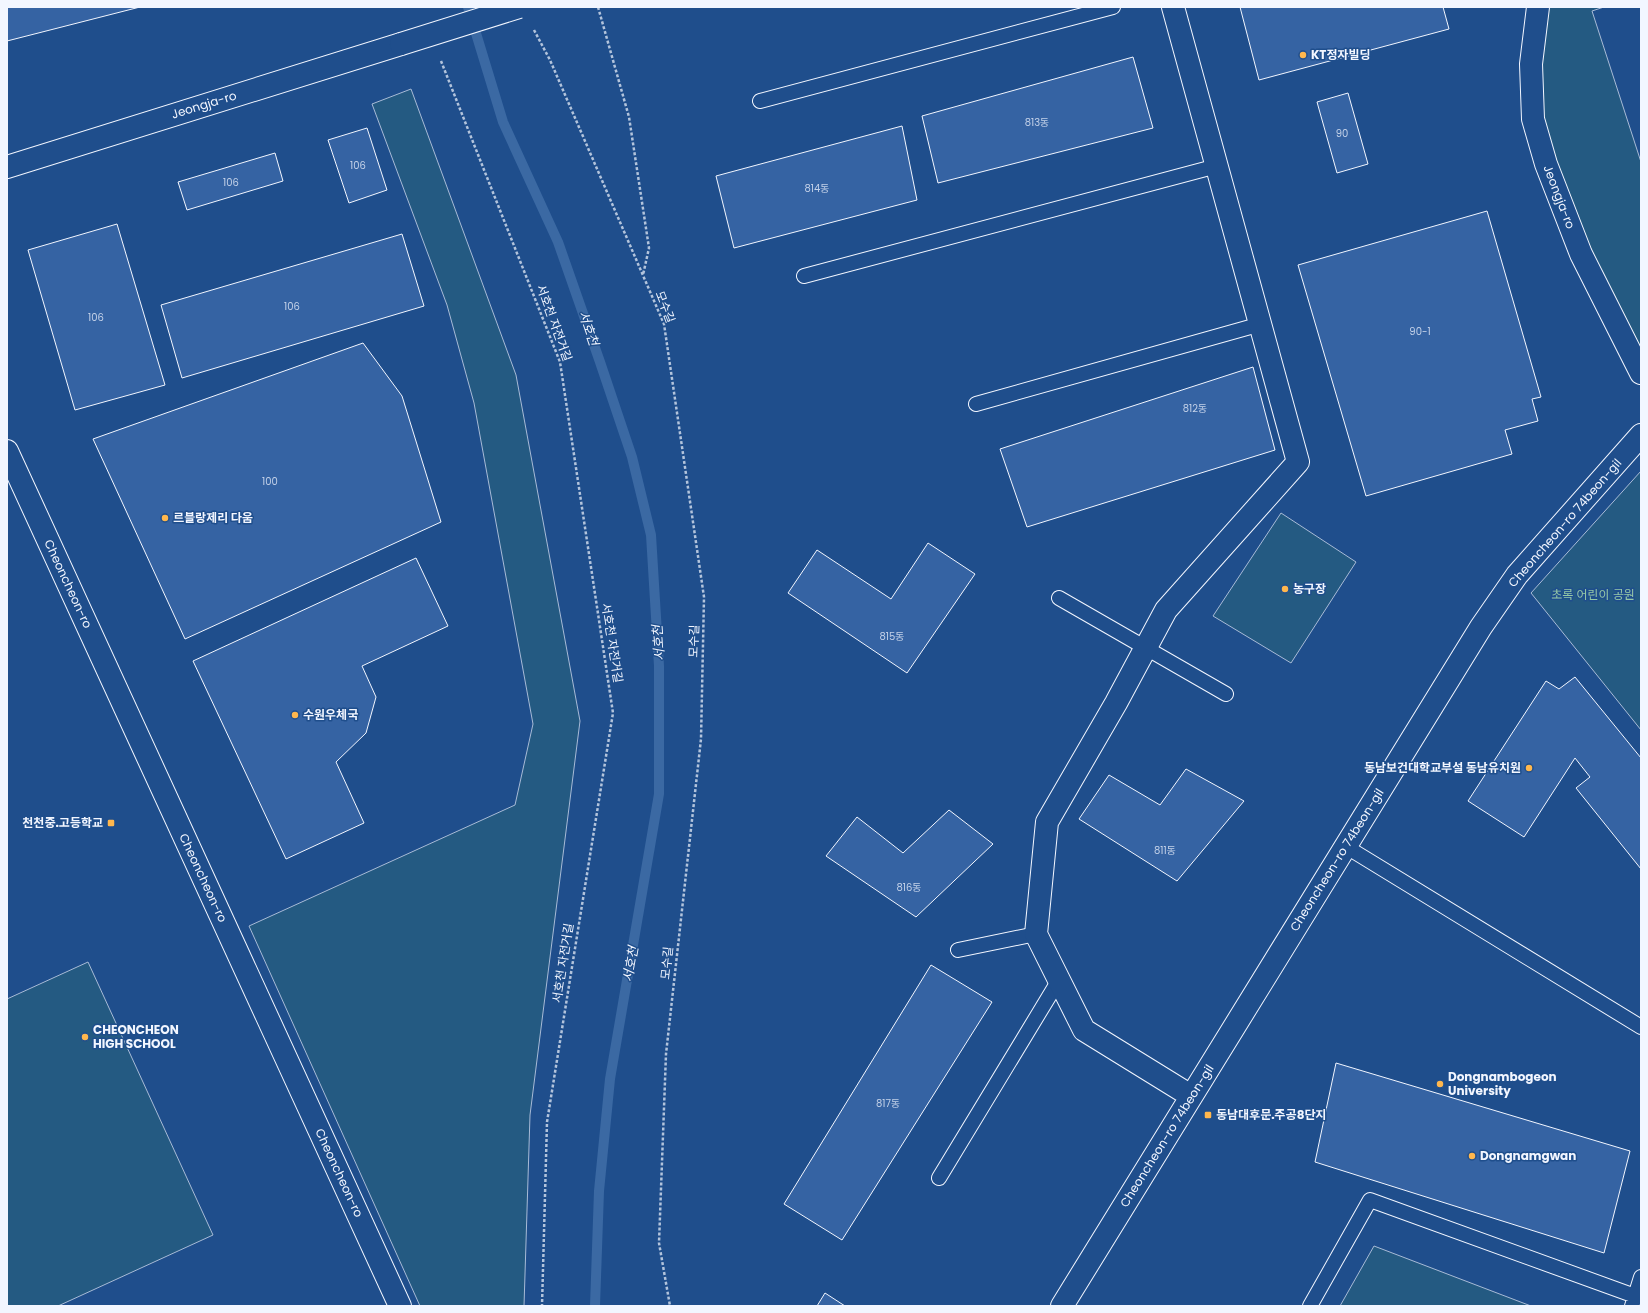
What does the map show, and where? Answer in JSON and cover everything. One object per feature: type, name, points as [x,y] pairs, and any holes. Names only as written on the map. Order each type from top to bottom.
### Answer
[{"type":"street","name":"Jeongja-ro","points":[[7,167],[519,7]]},
{"type":"street","points":[[1173,7],[1298,462],[1166,610],[1047,822],[1036,934],[1084,1030],[1191,1096]]},
{"type":"street","name":"Jeongja-ro","points":[[1538,7],[1531,64],[1532,119],[1546,164],[1581,254],[1641,373]]},
{"type":"street","name":"Cheoncheon-ro 74beon-gil","points":[[1062,1306],[1481,627],[1517,575],[1641,435]]},
{"type":"street","name":"Cheoncheon-ro","points":[[7,451],[400,1306]]},
{"type":"lane","points":[[760,101],[1113,7]]},
{"type":"lane","points":[[804,276],[1217,166]]},
{"type":"lane","points":[[976,404],[1261,324]]},
{"type":"lane","points":[[1059,598],[1145,649],[1226,694]]},
{"type":"lane","points":[[1345,846],[1641,1027]]},
{"type":"lane","points":[[958,950],[1036,934]]},
{"type":"lane","points":[[940,1178],[1059,980]]},
{"type":"lane","points":[[1310,1306],[1370,1200],[1634,1301],[1641,1277]]},
{"type":"path","points":[[598,7],[629,117],[649,248],[643,275]]},
{"type":"path","name":"모수길","points":[[532,27],[550,60],[664,324],[704,597],[701,739],[666,1054],[659,1244],[670,1306]]},
{"type":"path","name":"서호천 자전거길","points":[[439,55],[560,362],[613,713],[547,1122],[542,1306]]},
{"type":"green space","points":[[1545,7],[1604,7],[1592,11],[1641,162],[1641,363],[1589,256],[1540,119],[1539,60]]},
{"type":"green space","points":[[411,89],[516,375],[580,721],[530,1115],[524,1306],[420,1306],[249,926],[515,805],[533,724],[474,403],[447,305],[372,104]]},
{"type":"green space","name":"초록 어린이 공원","points":[[1641,471],[1641,730],[1531,593]]},
{"type":"green space","name":"농구장","points":[[1281,513],[1356,562],[1291,663],[1213,616]]},
{"type":"green space","points":[[88,962],[213,1235],[58,1306],[7,1306],[7,999]]},
{"type":"green space","points":[[1374,1246],[1531,1306],[1340,1306]]},
{"type":"building","points":[[7,7],[140,7],[7,41]]},
{"type":"building","name":"KT정자빌딩","points":[[1240,7],[1443,7],[1449,29],[1259,80]]},
{"type":"building","points":[[1133,57],[1153,128],[938,183],[922,116]]},
{"type":"building","points":[[1348,93],[1368,164],[1337,173],[1317,102]]},
{"type":"building","points":[[902,126],[917,200],[734,248],[716,176]]},
{"type":"building","points":[[367,128],[387,190],[349,203],[328,140]]},
{"type":"building","points":[[275,153],[283,181],[187,210],[178,182]]},
{"type":"building","points":[[1487,211],[1541,397],[1532,399],[1538,421],[1505,430],[1512,454],[1366,496],[1298,265]]},
{"type":"building","points":[[117,224],[165,385],[75,410],[28,250]]},
{"type":"building","points":[[402,234],[424,306],[182,378],[161,305]]},
{"type":"building","points":[[363,343],[402,396],[441,522],[185,639],[93,439]]},
{"type":"building","points":[[1253,367],[1275,450],[1027,527],[1000,449]]},
{"type":"building","points":[[928,543],[975,574],[907,673],[788,593],[817,550],[891,599]]},
{"type":"building","name":"수원우체국","points":[[416,558],[448,626],[362,666],[376,697],[366,733],[336,762],[364,823],[286,859],[193,661]]},
{"type":"building","name":"동남보건대학교부설 동남유치원","points":[[1575,677],[1641,758],[1641,869],[1576,788],[1590,777],[1575,758],[1524,837],[1468,801],[1546,681],[1559,689]]},
{"type":"building","points":[[1186,769],[1244,801],[1177,881],[1079,819],[1109,775],[1160,805]]},
{"type":"building","points":[[949,810],[993,844],[916,917],[826,856],[857,817],[903,853]]},
{"type":"building","points":[[931,965],[992,1002],[842,1240],[784,1204]]},
{"type":"building","name":"Dongnamgwan","points":[[1336,1063],[1630,1151],[1604,1253],[1315,1162]]},
{"type":"building","points":[[825,1293],[845,1306],[817,1306]]},
{"type":"waterway","name":"서호천","points":[[468,7],[503,122],[558,242],[600,362],[632,457],[651,535],[659,666],[659,794],[610,1079],[599,1191],[595,1306]]},
{"type":"place","name":"KT정자빌딩","points":[[1303,55]]},
{"type":"place","name":"르블랑제리 다움","points":[[165,518]]},
{"type":"place","name":"농구장","points":[[1285,589]]},
{"type":"place","name":"수원우체국","points":[[295,715]]},
{"type":"place","name":"동남보건대학교부설 동남유치원","points":[[1529,768]]},
{"type":"place","name":"천천중.고등학교","points":[[111,823]]},
{"type":"place","name":"CHEONCHEON HIGH SCHOOL","points":[[85,1037]]},
{"type":"place","name":"Dongnambogeon University","points":[[1440,1084]]},
{"type":"place","name":"동남대후문.주공8단지","points":[[1208,1115]]},
{"type":"place","name":"Dongnamgwan","points":[[1472,1156]]}]
